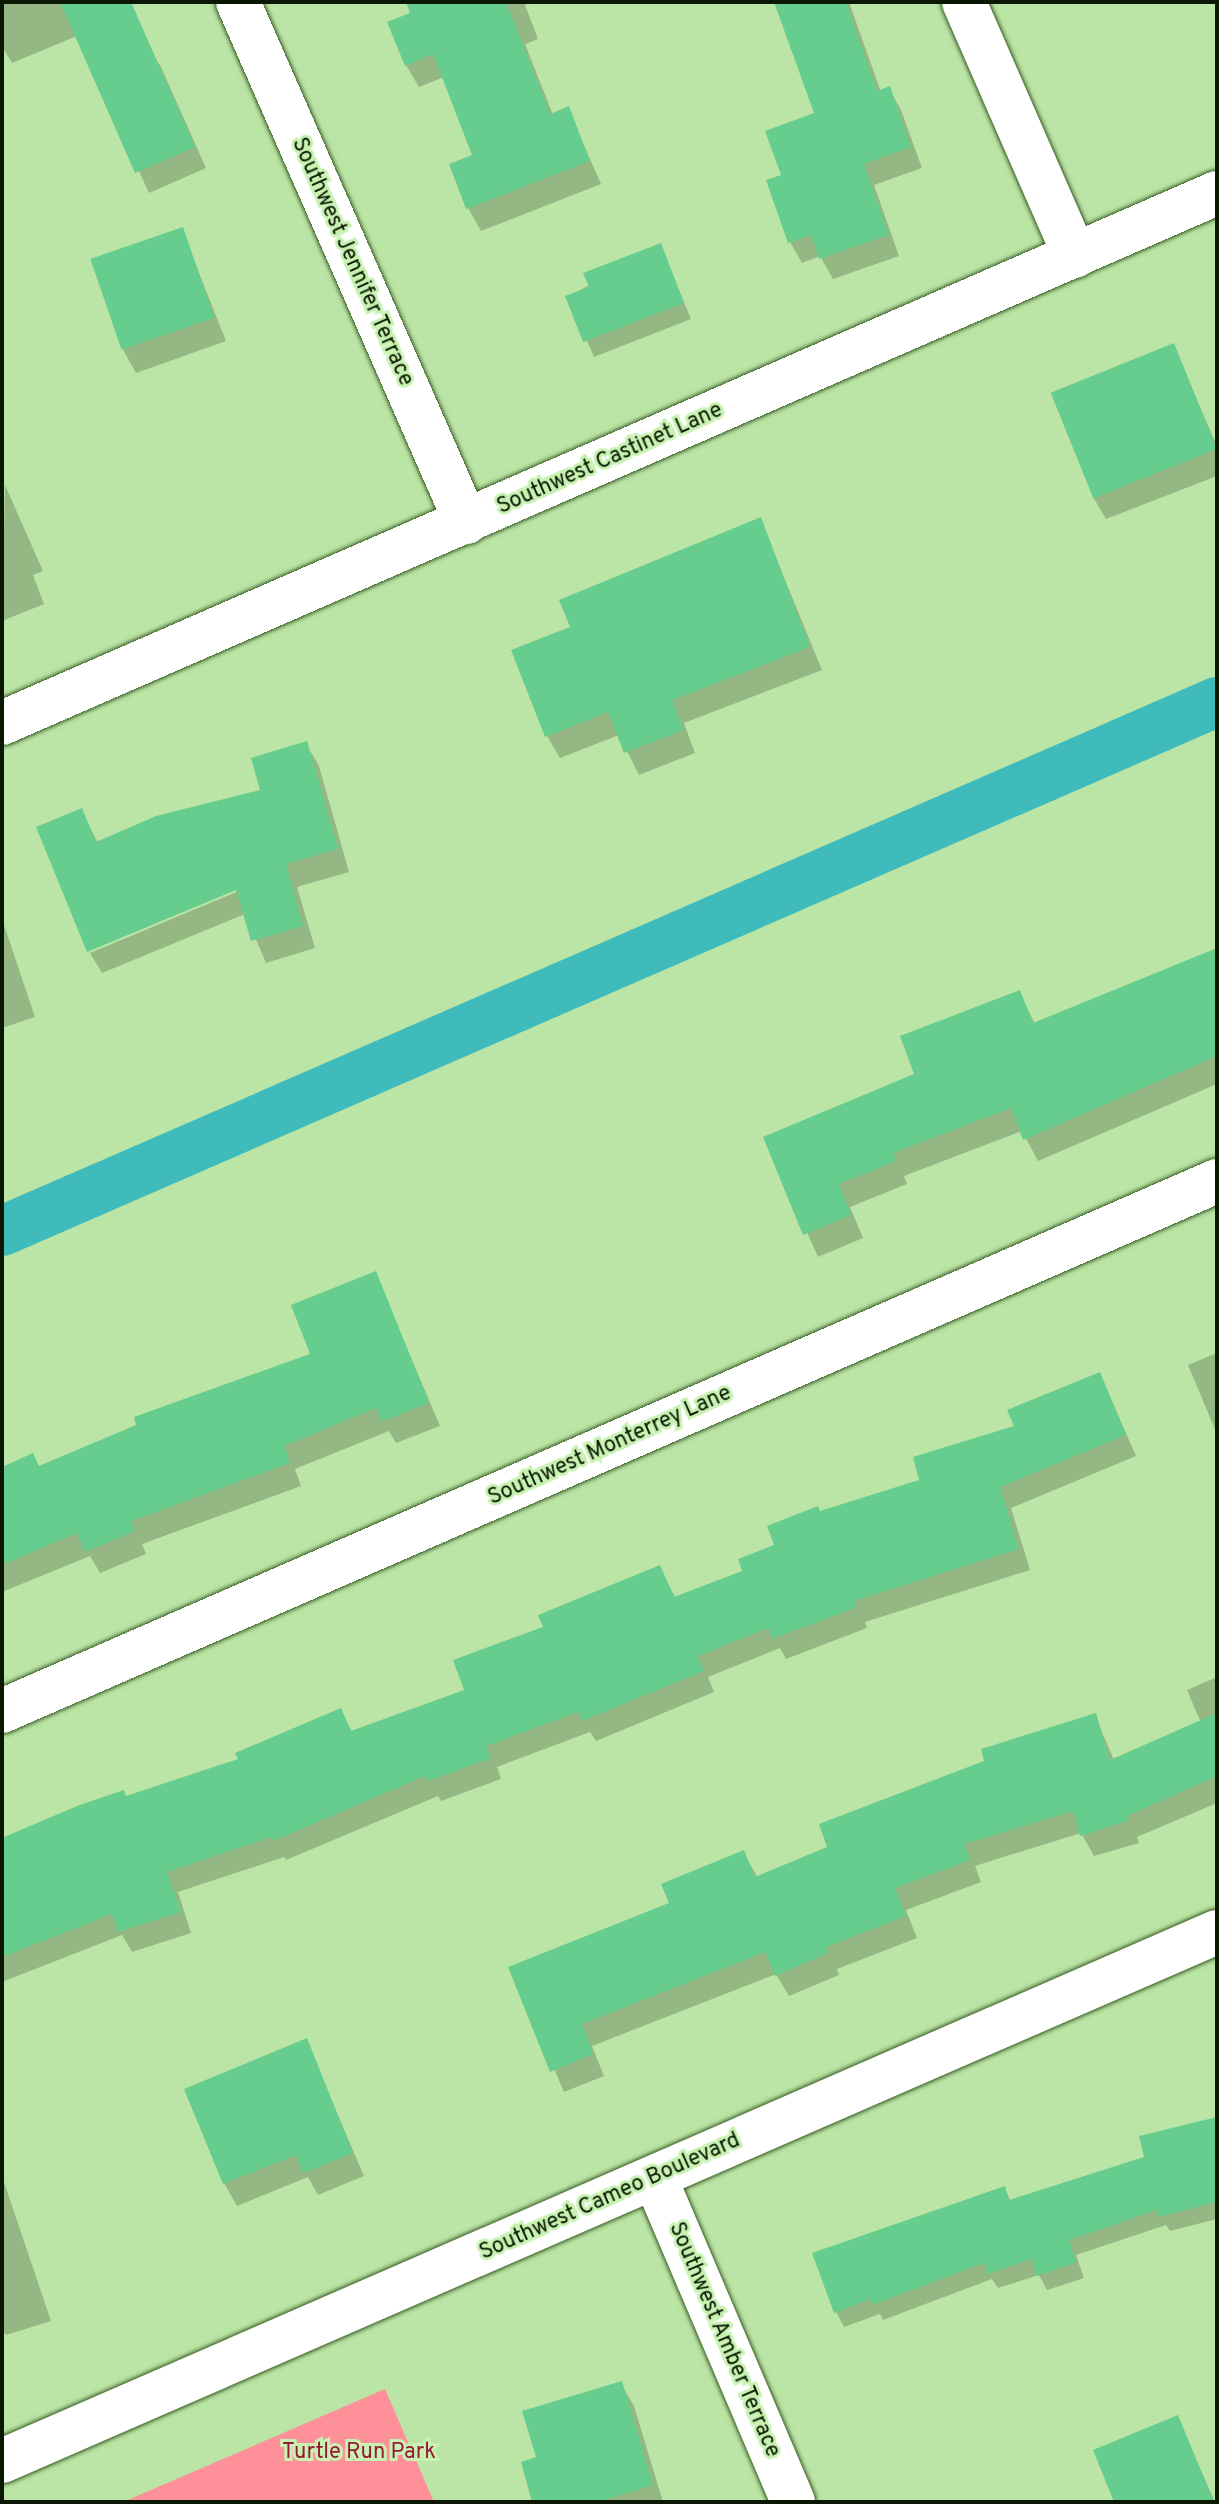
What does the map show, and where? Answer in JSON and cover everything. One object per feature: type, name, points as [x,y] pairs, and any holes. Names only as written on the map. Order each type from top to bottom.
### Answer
[{"type":"street","name":"Southwest Jennifer Terrace","points":[[238,2],[466,522]]},
{"type":"street","points":[[964,2],[1075,256]]},
{"type":"street","name":"Southwest Castinet Lane","points":[[2,723],[1217,193]]},
{"type":"street","name":"Southwest Monterrey Lane","points":[[2,1711],[1217,1181]]},
{"type":"street","name":"Southwest Cameo Boulevard","points":[[2,2461],[1217,1932]]},
{"type":"street","name":"Southwest Amber Terrace","points":[[655,2178],[793,2502]]},
{"type":"green space","name":"Turtle Run Park","points":[[385,2389],[434,2502],[123,2502]]},
{"type":"building","points":[[60,2],[131,2],[195,147],[135,173]]},
{"type":"building","points":[[406,2],[506,2],[550,114],[569,106],[590,161],[466,209],[449,164],[472,155],[433,54],[405,66],[387,22],[410,13]]},
{"type":"building","points":[[774,2],[846,2],[877,91],[890,86],[911,147],[864,164],[889,235],[819,259],[811,235],[788,243],[766,180],[781,175],[765,131],[814,113]]},
{"type":"building","points":[[183,227],[214,318],[122,350],[90,259]]},
{"type":"building","points":[[661,243],[684,303],[583,342],[565,296],[589,287],[583,273]]},
{"type":"building","points":[[1174,343],[1217,449],[1093,499],[1051,393]]},
{"type":"building","points":[[761,517],[810,647],[672,700],[684,730],[624,753],[608,712],[545,737],[511,650],[570,627],[559,600]]},
{"type":"building","points":[[307,741],[338,849],[286,864],[303,926],[251,941],[236,890],[87,952],[36,827],[82,808],[96,842],[156,816],[260,790],[251,758]]},
{"type":"building","points":[[1217,948],[1217,1056],[1023,1140],[1011,1108],[893,1153],[896,1161],[839,1184],[851,1215],[803,1235],[763,1137],[914,1074],[900,1036],[1020,990],[1033,1023]]},
{"type":"building","points":[[376,1271],[429,1403],[381,1422],[376,1408],[284,1446],[290,1463],[131,1521],[135,1531],[85,1552],[77,1533],[2,1565],[2,1467],[33,1453],[39,1466],[136,1425],[134,1417],[310,1354],[291,1305]]},
{"type":"building","points":[[1100,1372],[1126,1435],[1000,1487],[1019,1549],[854,1601],[857,1607],[772,1639],[768,1628],[698,1656],[704,1671],[582,1721],[578,1712],[486,1746],[491,1758],[428,1781],[425,1776],[273,1841],[271,1837],[167,1872],[181,1912],[118,1932],[112,1914],[2,1957],[2,1838],[124,1790],[126,1796],[238,1759],[235,1753],[341,1708],[351,1731],[464,1690],[453,1660],[543,1627],[538,1615],[660,1565],[674,1597],[742,1571],[738,1559],[774,1545],[767,1526],[818,1506],[820,1511],[919,1480],[913,1457],[1014,1426],[1007,1410]]},
{"type":"building","points":[[1096,1713],[1110,1760],[1217,1713],[1217,1776],[1127,1816],[1128,1821],[1080,1836],[1073,1811],[964,1844],[970,1860],[895,1888],[906,1916],[826,1947],[828,1953],[775,1976],[765,1952],[582,2024],[593,2054],[550,2072],[508,1967],[669,1903],[661,1884],[744,1850],[755,1877],[827,1847],[819,1824],[984,1761],[981,1749]]},
{"type":"building","points":[[307,2038],[353,2153],[303,2173],[296,2155],[223,2184],[184,2089]]},
{"type":"building","points":[[1217,2117],[1217,2202],[1159,2217],[1157,2210],[1069,2240],[1076,2262],[1037,2276],[1031,2259],[987,2274],[984,2263],[872,2305],[870,2299],[834,2313],[812,2253],[1005,2186],[1009,2200],[1144,2157],[1139,2136]]},
{"type":"building","points":[[622,2381],[653,2485],[598,2502],[532,2502],[521,2462],[536,2457],[522,2411]]},
{"type":"building","points":[[1178,2415],[1214,2502],[1114,2502],[1093,2450]]},
{"type":"waterway","points":[[2,1231],[1217,702]]}]
